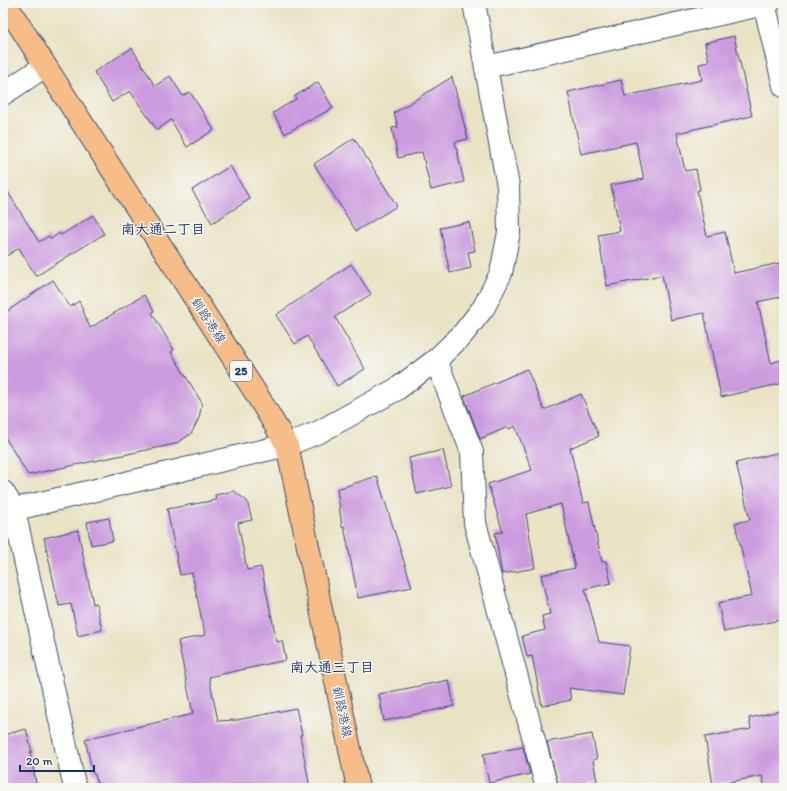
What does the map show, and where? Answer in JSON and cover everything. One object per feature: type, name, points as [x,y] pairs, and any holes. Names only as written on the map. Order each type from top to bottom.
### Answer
[{"type":"main road","name":"釧路港線","points":[[5,3],[257,395],[287,445],[358,788]]},
{"type":"street","points":[[74,788],[7,505],[287,445],[319,432],[397,390],[436,360],[462,335],[484,307],[501,273],[509,232],[508,186],[474,3]]},
{"type":"street","points":[[486,67],[766,3],[784,86]]},
{"type":"street","points":[[3,94],[45,66]]},
{"type":"street","points":[[436,360],[472,452],[475,523],[547,788]]},
{"type":"building","points":[[734,36],[752,116],[677,133],[685,171],[696,169],[700,190],[697,191],[707,236],[725,232],[734,273],[784,262],[784,296],[758,302],[771,363],[781,360],[784,383],[721,397],[704,313],[671,320],[662,275],[607,286],[598,235],[620,231],[611,185],[644,179],[636,142],[581,154],[568,92],[621,80],[625,96],[702,80],[699,64],[709,62],[705,43]]},
{"type":"building","points":[[132,48],[155,86],[170,76],[183,96],[190,92],[214,130],[187,147],[171,120],[157,130],[130,91],[112,102],[94,72]]},
{"type":"building","points":[[452,77],[468,139],[455,142],[464,182],[431,190],[422,152],[398,158],[392,128],[398,127],[394,113]]},
{"type":"building","points":[[318,82],[333,108],[285,134],[273,113],[296,99],[295,96]]},
{"type":"building","points":[[354,138],[397,206],[356,231],[314,164]]},
{"type":"building","points":[[230,166],[250,199],[212,223],[192,190]]},
{"type":"building","points":[[3,184],[39,242],[49,236],[51,239],[59,233],[61,235],[93,215],[104,234],[36,276],[19,248],[3,258]]},
{"type":"building","points":[[469,222],[475,251],[468,252],[471,268],[450,273],[440,228]]},
{"type":"building","points":[[351,264],[371,294],[335,317],[365,369],[337,386],[307,336],[295,344],[276,315]]},
{"type":"building","points":[[53,280],[70,307],[79,301],[90,328],[144,295],[154,311],[152,313],[174,350],[171,352],[202,403],[199,418],[191,434],[175,444],[28,475],[3,434],[3,314]]},
{"type":"building","points":[[527,369],[544,410],[581,394],[599,436],[570,448],[583,503],[589,502],[602,562],[606,561],[611,583],[585,589],[599,642],[630,646],[623,695],[569,688],[571,700],[542,706],[532,656],[527,657],[522,636],[545,630],[542,616],[550,614],[541,575],[575,568],[561,504],[526,514],[535,568],[502,574],[495,533],[503,532],[488,484],[532,470],[515,426],[509,429],[508,427],[480,439],[464,396]]},
{"type":"building","points":[[443,450],[451,486],[417,494],[409,458]]},
{"type":"building","points":[[784,451],[784,619],[724,632],[718,603],[752,596],[735,523],[750,520],[736,463]]},
{"type":"building","points":[[377,476],[412,587],[358,598],[344,526],[342,527],[337,489]]},
{"type":"building","points":[[234,491],[247,501],[252,520],[238,523],[247,570],[261,567],[277,642],[282,641],[286,660],[209,677],[218,721],[237,720],[296,708],[302,735],[300,735],[310,788],[98,788],[95,774],[93,774],[85,739],[193,714],[178,641],[205,635],[192,573],[180,575],[167,509],[216,500],[215,495]]},
{"type":"building","points":[[109,518],[113,541],[91,545],[87,522]]},
{"type":"building","points":[[78,530],[93,604],[96,603],[102,630],[78,636],[71,604],[59,606],[44,538]]},
{"type":"building","points":[[449,680],[454,706],[384,721],[379,694]]},
{"type":"building","points":[[784,710],[784,788],[765,788],[762,776],[713,785],[705,737],[751,729],[749,718]]},
{"type":"building","points":[[26,729],[32,752],[30,752],[37,788],[3,788],[3,735]]},
{"type":"building","points":[[592,734],[597,759],[593,760],[597,781],[588,783],[589,788],[559,788],[547,742]]},
{"type":"building","points":[[523,747],[530,774],[489,783],[483,754]]},
{"type":"district","name":"南大通二丁目","points":[[163,229]]},
{"type":"district","name":"南大通三丁目","points":[[332,667]]}]
